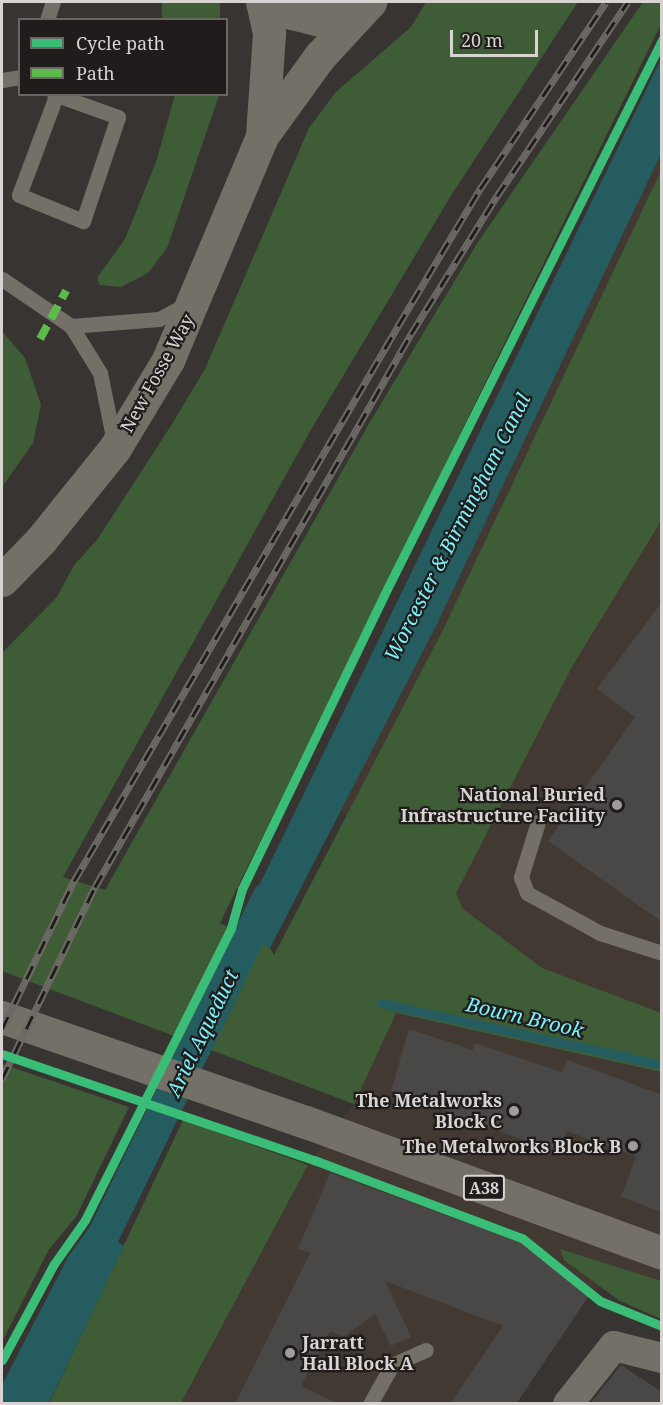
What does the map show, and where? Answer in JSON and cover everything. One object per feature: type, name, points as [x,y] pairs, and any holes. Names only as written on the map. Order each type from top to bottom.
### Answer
[{"type":"main road","name":"New Fosse Way","points":[[262,2],[269,33],[262,136]]},
{"type":"main road","name":"New Fosse Way","points":[[273,2],[291,13],[316,19],[343,16],[368,3]]},
{"type":"main road","name":"New Fosse Way","points":[[2,580],[41,540],[115,448],[168,360],[197,299],[262,136],[320,56],[368,3]]},
{"type":"main road","name":"A38","points":[[2,1017],[306,1122],[662,1253]]},
{"type":"street","points":[[568,1404],[614,1346],[662,1358]]},
{"type":"lane","points":[[48,18],[53,2]]},
{"type":"lane","points":[[2,80],[18,77]]},
{"type":"lane","points":[[55,96],[19,195],[83,221],[118,117],[58,96]]},
{"type":"lane","points":[[2,279],[71,326],[100,373],[115,448]]},
{"type":"lane","points":[[71,326],[159,319],[197,299]]},
{"type":"lane","points":[[538,822],[521,877],[527,893],[600,933],[662,953]]},
{"type":"lane","points":[[370,1404],[392,1365],[426,1350]]},
{"type":"shaded area","points":[[661,154],[661,1059],[446,920],[341,810],[436,626]]},
{"type":"shaded area","points":[[395,1013],[661,1072],[661,1319],[620,1301],[599,1287],[588,1297],[517,1403],[181,1404],[308,1165],[354,1104]]},
{"type":"green space","points":[[162,2],[220,2],[220,18],[162,18]]},
{"type":"green space","points":[[426,2],[578,2],[452,194],[312,428],[63,877],[105,890],[370,422],[478,242],[643,2],[661,2],[661,24],[220,923],[270,948],[274,955],[443,630],[661,171],[661,521],[573,665],[456,893],[463,909],[542,968],[661,1013],[661,1072],[396,1013],[354,1104],[2,971],[2,653],[57,597],[74,565],[97,540],[205,369],[309,128],[336,92],[411,27]]},
{"type":"green space","points":[[175,96],[219,96],[167,248],[148,273],[121,287],[100,285],[97,278],[125,239],[156,162]]},
{"type":"green space","points":[[2,331],[25,358],[41,405],[33,443],[2,487]]},
{"type":"green space","points":[[2,1064],[129,1107],[76,1217],[49,1249],[2,1342]]},
{"type":"green space","points":[[183,1120],[308,1165],[181,1403],[49,1404]]},
{"type":"green space","points":[[560,1249],[661,1281],[661,1319],[620,1301],[564,1260]]},
{"type":"water","name":"Worcester & Birmingham Canal","points":[[661,59],[661,154],[436,626],[270,948],[237,931]]},
{"type":"water","points":[[91,1225],[124,1246],[49,1403],[2,1403],[2,1385],[68,1257]]},
{"type":"building","name":"National Buried Infrastructure Facility","points":[[662,602],[662,922],[548,841],[635,717],[597,689]]},
{"type":"building","name":"The Metalworks Block C","points":[[409,1029],[473,1050],[475,1043],[562,1072],[568,1060],[662,1095],[662,1212],[621,1197],[636,1157],[567,1131],[559,1153],[391,1091]]},
{"type":"building","points":[[330,1173],[522,1243],[588,1297],[516,1404],[450,1404],[503,1326],[385,1281],[411,1337],[391,1346],[375,1314],[343,1337],[330,1331],[301,1386],[338,1404],[235,1404],[310,1253],[298,1249]]},
{"type":"building","points":[[621,1365],[662,1392],[662,1404],[590,1404]]},
{"type":"waterway","name":"Ariel Aqueduct","points":[[86,1271],[268,898]]},
{"type":"waterway","name":"Bourn Brook","points":[[381,1003],[662,1065]]},
{"type":"railway","points":[[2,1029],[74,881],[398,326],[480,189],[606,2]]},
{"type":"railway","points":[[2,1079],[95,887],[411,334],[497,196],[628,2]]},
{"type":"marked path","points":[[40,339],[66,291]]},
{"type":"cycle path","points":[[2,1360],[54,1264],[85,1220],[231,928],[242,889],[384,595],[662,40]]},
{"type":"cycle path","points":[[2,1054],[314,1160],[522,1238],[600,1301],[662,1326]]},
{"type":"place","name":"National Buried Infrastructure Facility","points":[[617,805]]},
{"type":"place","name":"The Metalworks Block C","points":[[514,1111]]},
{"type":"place","name":"The Metalworks Block B","points":[[633,1146]]},
{"type":"place","name":"Jarratt Hall Block A","points":[[290,1353]]}]
